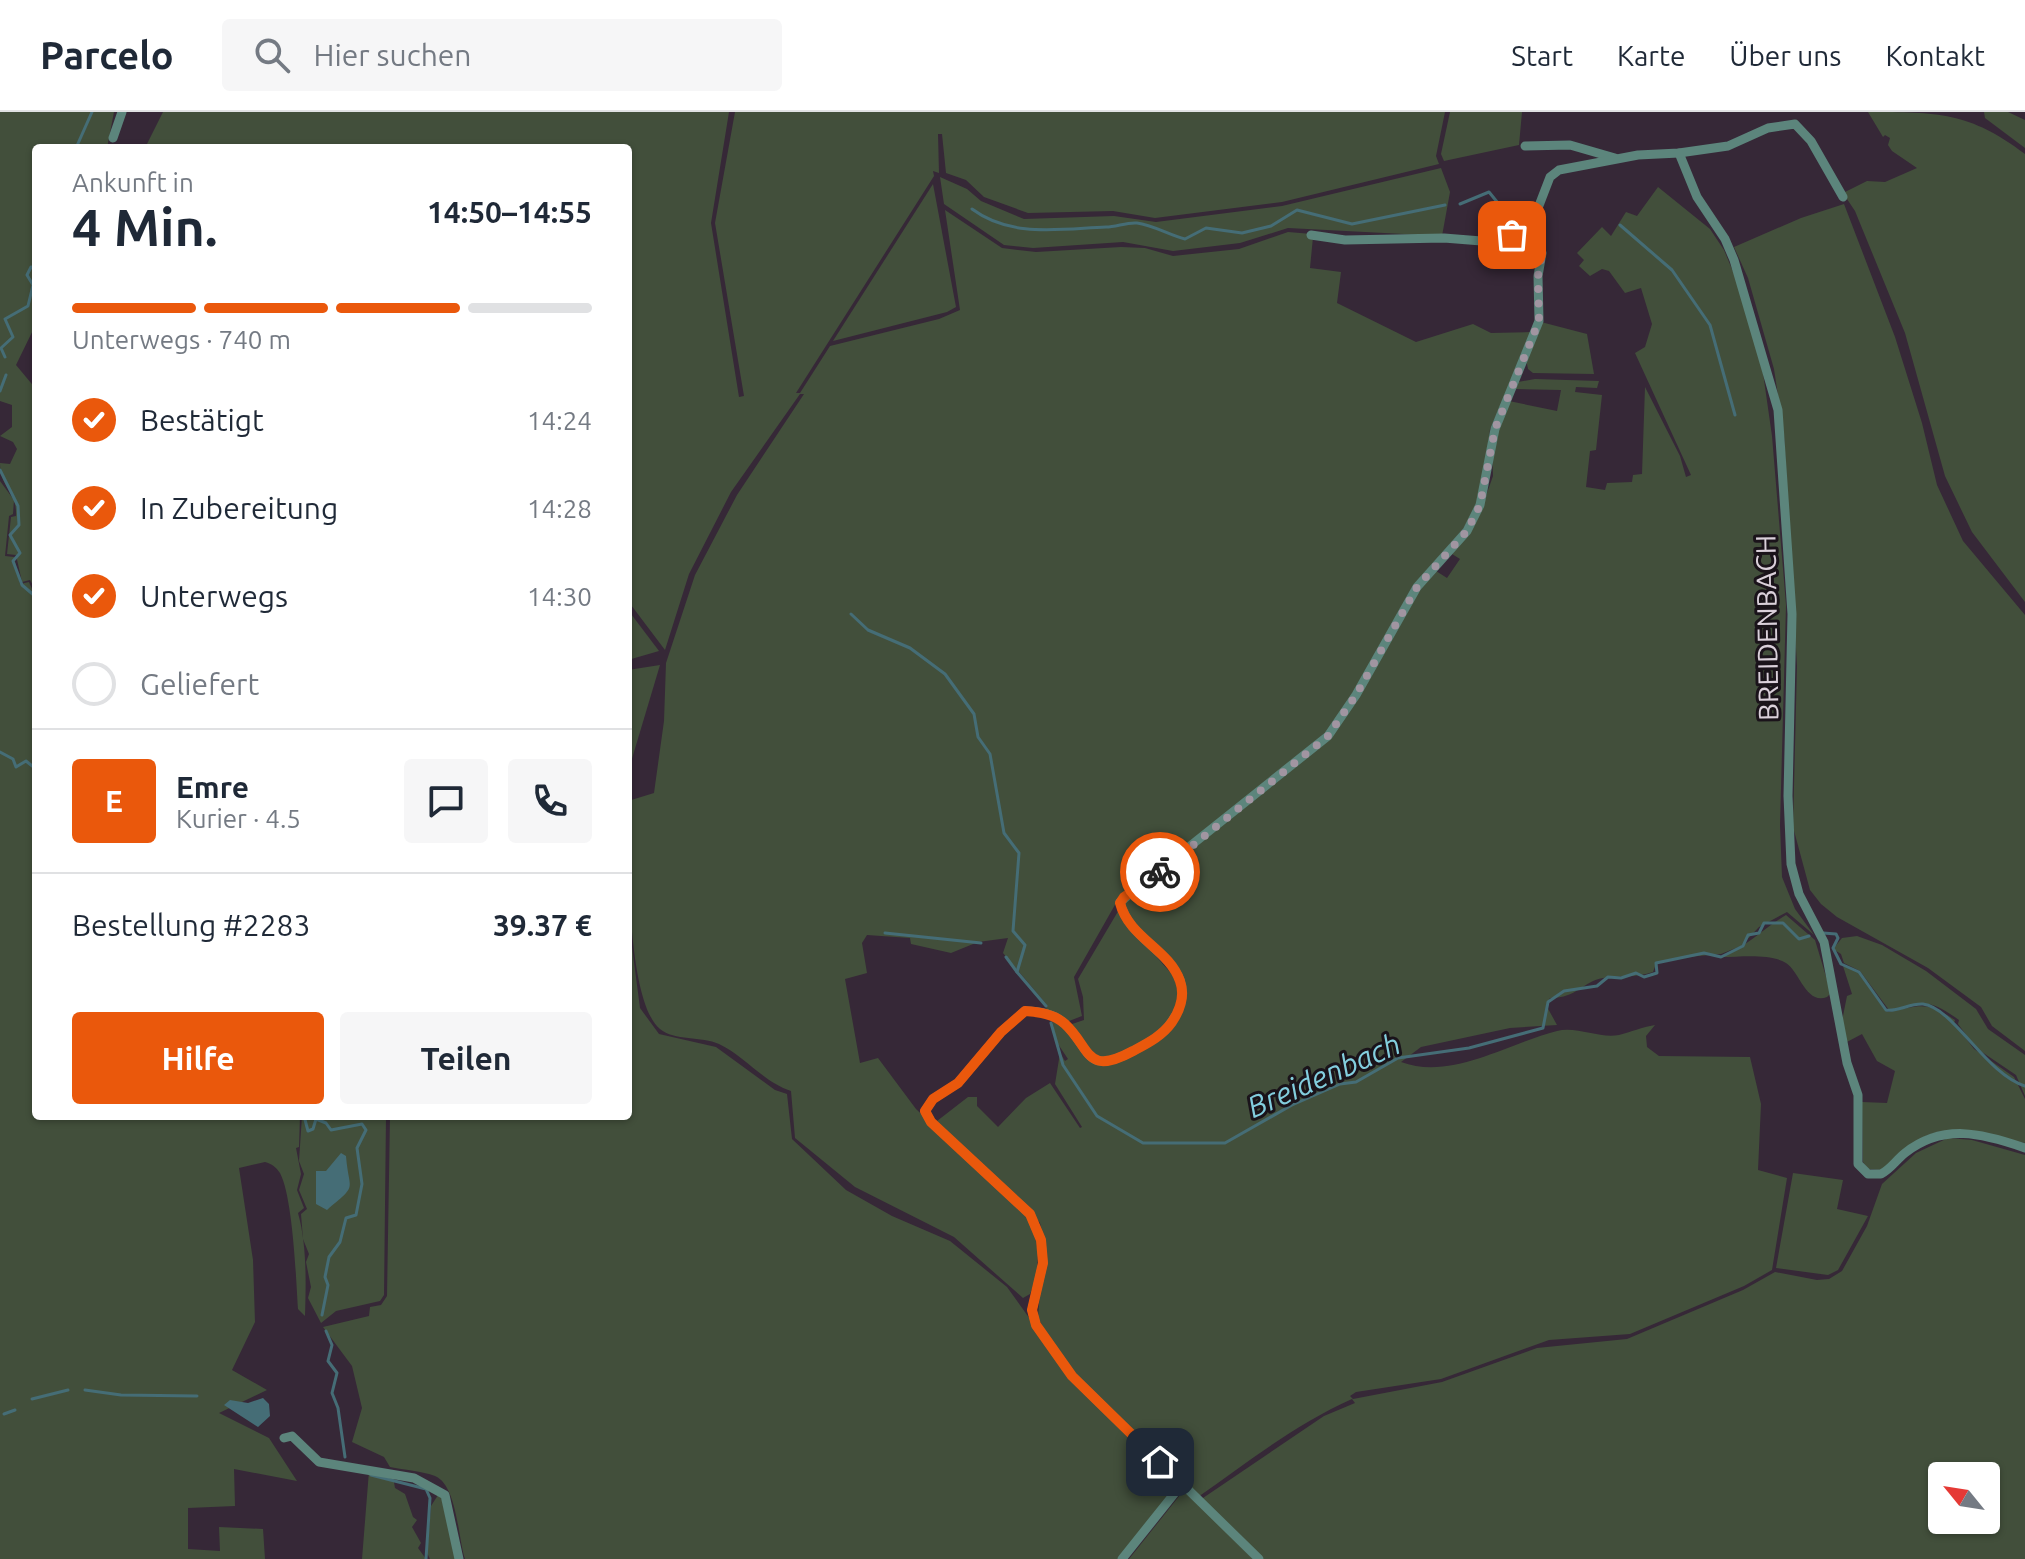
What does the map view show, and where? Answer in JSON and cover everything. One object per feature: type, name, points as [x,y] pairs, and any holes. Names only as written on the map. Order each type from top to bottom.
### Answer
[{"type":"street","points":[[113,138],[122,112]]},
{"type":"street","points":[[1259,1559],[1072,1376],[1036,1325],[1032,1310],[1043,1263],[1037,1227],[1030,1214],[931,1122],[925,1111],[933,1099],[958,1083],[1001,1032],[1025,1011],[1053,1016],[1066,1024],[1082,1050],[1094,1059],[1104,1061],[1120,1058],[1165,1031],[1181,1003],[1180,980],[1171,966],[1130,926],[1120,902],[1328,736],[1356,695],[1417,587],[1467,531],[1480,505],[1495,429],[1539,321],[1538,276],[1542,253],[1530,229],[1550,177],[1559,170],[1616,158],[1728,146],[1768,128],[1795,124],[1811,141],[1843,197]]},
{"type":"street","points":[[1525,146],[1570,145],[1616,158]]},
{"type":"street","name":"BREIDENBACH","points":[[1679,153],[1697,197],[1725,239],[1734,260],[1778,410],[1792,614],[1788,796],[1791,864],[1799,894],[1824,942],[1847,1063],[1858,1095],[1858,1164],[1868,1174],[1881,1174],[1905,1153],[1937,1134],[1969,1134],[2025,1148]]},
{"type":"street","points":[[1311,235],[1345,240],[1444,238],[1494,242],[1530,229]]},
{"type":"street","points":[[284,1438],[292,1436],[319,1462],[414,1478],[445,1495],[459,1559]]},
{"type":"street","points":[[1122,1559],[1182,1484]]},
{"type":"green space","points":[[0,112],[114,112],[108,144],[32,144],[32,332],[16,365],[32,384],[32,584],[30,580],[22,582],[16,555],[7,554],[11,517],[16,516],[16,507],[0,463],[10,464],[17,449],[13,442],[0,436],[12,427],[12,405],[0,401]]},
{"type":"green space","points":[[163,112],[729,112],[711,223],[739,397],[744,396],[715,223],[735,112],[1445,112],[1436,156],[1439,164],[1282,202],[1155,218],[1113,211],[1028,213],[984,197],[966,180],[946,173],[942,134],[938,134],[939,173],[933,171],[934,176],[796,393],[800,393],[830,346],[939,319],[960,310],[945,210],[1002,248],[1036,252],[1121,247],[1145,248],[1173,256],[1239,249],[1288,232],[1348,237],[1313,237],[1310,268],[1341,272],[1337,303],[1416,342],[1473,324],[1491,333],[1533,332],[1490,429],[1485,475],[1474,510],[1463,529],[1412,587],[1355,691],[1327,731],[1285,769],[1120,896],[1074,977],[1082,1016],[1064,1023],[1046,1009],[1047,1005],[1003,953],[1008,938],[978,942],[951,953],[911,944],[910,938],[867,935],[862,943],[867,973],[845,979],[860,1063],[878,1058],[916,1109],[1024,1212],[1038,1252],[1030,1294],[1023,1298],[954,1237],[855,1187],[795,1138],[791,1091],[772,1082],[719,1044],[666,1033],[649,1013],[641,988],[632,931],[632,800],[654,793],[664,721],[666,663],[695,575],[737,495],[804,394],[800,394],[731,492],[689,574],[665,650],[632,606],[632,144],[147,144]]},
{"type":"green space","points":[[1450,112],[1522,112],[1519,145],[1444,161],[1441,154]]},
{"type":"green space","points":[[1868,112],[1952,117],[1987,130],[2025,154],[2025,602],[1972,532],[1945,476],[1905,333],[1855,211],[1843,193],[1867,181],[1885,182],[1917,168],[1892,151],[1888,145],[1890,138],[1883,137]]},
{"type":"green space","points":[[1984,112],[2008,112],[2025,120],[2025,148],[1985,118]]},
{"type":"green space","points":[[1441,168],[1450,192],[1442,236],[1288,228],[1240,243],[1173,251],[1123,242],[1033,248],[1004,245],[944,204],[940,177],[967,189],[981,201],[1024,219],[1114,216],[1156,222],[1282,206]]},
{"type":"green space","points":[[933,184],[956,307],[947,312],[833,341]]},
{"type":"green space","points":[[1658,187],[1710,229],[1724,250],[1739,286],[1763,373],[1772,436],[1786,605],[1780,825],[1782,877],[1795,909],[1814,935],[1787,912],[1759,927],[1741,946],[1721,954],[1676,958],[1656,964],[1653,972],[1596,980],[1567,995],[1550,998],[1546,1005],[1557,1025],[1510,1028],[1421,1047],[1401,1062],[1420,1067],[1440,1067],[1480,1058],[1557,1031],[1612,1036],[1655,1025],[1646,1036],[1647,1047],[1659,1056],[1750,1057],[1761,1104],[1758,1170],[1787,1178],[1772,1270],[1744,1286],[1630,1334],[1549,1340],[1441,1379],[1356,1392],[1350,1396],[1353,1399],[1442,1382],[1537,1348],[1627,1339],[1743,1290],[1775,1272],[1817,1280],[1829,1279],[1842,1271],[1867,1226],[1882,1184],[1916,1153],[1948,1138],[1972,1140],[2025,1155],[2025,1559],[1262,1559],[1200,1500],[1324,1416],[1355,1403],[1352,1399],[1311,1420],[1198,1497],[1071,1369],[1047,1336],[1038,1317],[1044,1239],[1040,1223],[1022,1201],[937,1121],[968,1097],[977,1097],[977,1106],[998,1127],[1026,1098],[1050,1083],[1082,1127],[1055,1084],[1060,1053],[1065,1061],[1068,1059],[1056,1041],[1052,1019],[1063,1027],[1084,1020],[1078,979],[1120,908],[1130,927],[1177,980],[1182,974],[1124,912],[1125,901],[1326,742],[1419,587],[1436,571],[1447,578],[1460,559],[1452,554],[1481,510],[1493,476],[1492,447],[1509,401],[1557,411],[1561,390],[1515,389],[1518,382],[1535,379],[1599,381],[1597,388],[1576,387],[1575,392],[1602,395],[1596,450],[1590,451],[1586,487],[1605,490],[1607,483],[1632,482],[1633,475],[1642,474],[1645,387],[1680,456],[1686,477],[1691,475],[1635,353],[1645,347],[1652,324],[1641,288],[1625,293],[1609,271],[1602,269],[1590,276],[1579,266],[1584,260],[1577,253],[1602,227],[1611,236],[1626,212],[1637,216]]},
{"type":"green space","points":[[1844,204],[1895,337],[1922,423],[1937,485],[1963,541],[2025,615],[2025,1051],[1992,1026],[1981,1007],[1928,968],[1837,917],[1821,904],[1810,890],[1793,827],[1797,666],[1784,435],[1774,369],[1748,278],[1734,247],[1801,218]]},
{"type":"green space","points":[[1541,322],[1587,334],[1594,374],[1533,373],[1528,369],[1526,359]]},
{"type":"green space","points":[[0,481],[14,500],[5,556],[14,557],[20,584],[29,582],[32,589],[32,1120],[300,1120],[299,1147],[296,1148],[301,1174],[297,1190],[304,1208],[298,1213],[306,1277],[305,1316],[298,1309],[291,1219],[280,1173],[265,1162],[239,1168],[253,1260],[255,1322],[232,1370],[267,1390],[219,1413],[269,1438],[297,1481],[234,1469],[235,1506],[188,1508],[188,1549],[220,1551],[219,1527],[263,1529],[265,1559],[0,1559]]},
{"type":"green space","points":[[632,615],[659,651],[632,659]]},
{"type":"green space","points":[[660,665],[632,759],[632,669]]},
{"type":"green space","points":[[1786,915],[1815,940],[1831,993],[1827,997],[1820,998],[1808,992],[1791,967],[1779,960],[1755,956],[1722,957]]},
{"type":"green space","points":[[1857,936],[1882,945],[1926,971],[1976,1009],[1988,1029],[2025,1055],[2025,1096],[2016,1075],[1976,1048],[1958,1024],[1959,1020],[1949,1013],[1926,1004],[1889,1010],[1860,971],[1844,963],[1841,954],[1833,949],[1842,938]]},
{"type":"green space","points":[[632,947],[640,1008],[659,1034],[716,1047],[775,1090],[787,1094],[792,1139],[846,1190],[892,1216],[950,1241],[1007,1287],[1065,1368],[1179,1485],[1119,1559],[465,1559],[456,1513],[442,1481],[430,1474],[390,1467],[384,1457],[352,1442],[362,1408],[352,1366],[323,1327],[369,1316],[370,1307],[381,1305],[387,1296],[390,1120],[632,1120]]},
{"type":"green space","points":[[1843,966],[1859,972],[1888,1012],[1923,1006],[1955,1020],[1954,1023],[1974,1049],[2014,1077],[2025,1099],[2025,1143],[1965,1131],[1948,1131],[1917,1141],[1884,1170],[1868,1169],[1863,1162],[1862,1102],[1887,1103],[1895,1071],[1877,1061],[1862,1034],[1845,1043],[1842,1021],[1847,996],[1852,994]]},
{"type":"green space","points":[[302,1120],[386,1120],[384,1295],[380,1301],[336,1311],[321,1323],[308,1298],[311,1287],[306,1262],[309,1254],[303,1239],[301,1214],[307,1209],[299,1190],[304,1174],[299,1161]]},
{"type":"green space","points":[[1793,1173],[1843,1180],[1837,1209],[1868,1216],[1838,1270],[1828,1275],[1776,1268]]},
{"type":"green space","points":[[369,1471],[393,1477],[395,1488],[405,1494],[417,1520],[412,1527],[421,1543],[418,1548],[426,1559],[362,1559]]},
{"type":"green space","points":[[1184,1490],[1253,1559],[1129,1559]]},
{"type":"green space","points":[[440,1492],[456,1559],[430,1559],[427,1553],[431,1506]]},
{"type":"water","points":[[341,1153],[346,1156],[350,1187],[327,1210],[316,1204],[316,1171],[326,1171]]},
{"type":"water","points":[[263,1398],[269,1404],[270,1416],[258,1427],[224,1405],[230,1400],[248,1403]]},
{"type":"waterway","points":[[78,144],[92,112]]},
{"type":"waterway","points":[[1460,204],[1489,192],[1502,208]]},
{"type":"waterway","points":[[972,209],[987,218],[1019,228],[1071,229],[1137,223],[1185,239],[1206,228],[1242,233],[1271,226],[1297,210],[1352,224],[1445,205]]},
{"type":"waterway","points":[[1620,225],[1672,270],[1710,325],[1735,415]]},
{"type":"waterway","points":[[32,267],[27,275],[32,283]]},
{"type":"waterway","points":[[5,357],[1,348],[13,337],[5,319],[28,306],[32,289]]},
{"type":"waterway","points":[[0,391],[6,375]]},
{"type":"waterway","points":[[0,470],[18,506],[19,525],[10,535],[20,553],[13,561],[22,585],[32,594]]},
{"type":"waterway","name":"Breidenbach","points":[[851,614],[868,630],[910,648],[945,674],[974,714],[978,737],[990,754],[1004,833],[1019,853],[1013,931],[1025,945],[1017,972],[1046,1006]]},
{"type":"waterway","points":[[0,752],[13,759],[16,767],[26,761],[32,766]]},
{"type":"waterway","name":"Breidenbach","points":[[1051,1023],[1063,1065],[1097,1116],[1143,1143],[1225,1143],[1292,1105],[1340,1084],[1356,1082],[1398,1058],[1469,1048],[1543,1028],[1548,1002],[1564,991],[1597,986],[1608,977],[1621,978],[1636,973],[1644,977],[1657,973],[1656,963],[1704,953],[1721,957],[1743,946],[1748,935],[1759,933],[1764,923],[1783,923],[1799,939],[1809,936]]},
{"type":"waterway","points":[[885,933],[981,943]]},
{"type":"waterway","name":"Breidenbach","points":[[1823,933],[1836,934],[1838,938],[1833,948],[1841,964],[1859,972],[1886,1010],[1918,1004],[1935,1008],[1997,1068],[2025,1086]]},
{"type":"waterway","points":[[1006,957],[1017,972]]},
{"type":"waterway","points":[[305,1120],[308,1131],[313,1129],[316,1120]]},
{"type":"waterway","points":[[318,1120],[331,1130],[362,1124],[366,1130],[357,1148],[362,1184],[356,1215],[346,1218],[340,1242],[329,1257],[322,1315]]},
{"type":"waterway","points":[[326,1331],[332,1345],[328,1361],[337,1373],[332,1393],[338,1408],[345,1457]]},
{"type":"waterway","points":[[32,1399],[68,1390]]},
{"type":"waterway","points":[[85,1390],[121,1395],[197,1396]]},
{"type":"waterway","points":[[4,1414],[15,1410]]},
{"type":"waterway","points":[[371,1475],[426,1489],[430,1498],[426,1559]]},
{"type":"way so far","points":[[1160,872],[1328,736],[1356,695],[1417,587],[1467,531],[1480,505],[1495,429],[1539,321],[1537,292],[1541,247],[1530,229],[1512,235]]},
{"type":"route","points":[[1160,872],[1120,903],[1130,926],[1171,966],[1180,980],[1181,1003],[1165,1031],[1120,1058],[1104,1061],[1094,1059],[1082,1050],[1066,1024],[1046,1013],[1025,1011],[1001,1032],[974,1068],[949,1090],[933,1099],[925,1111],[931,1122],[1030,1214],[1041,1240],[1043,1263],[1032,1310],[1036,1325],[1072,1376],[1160,1462]]}]
